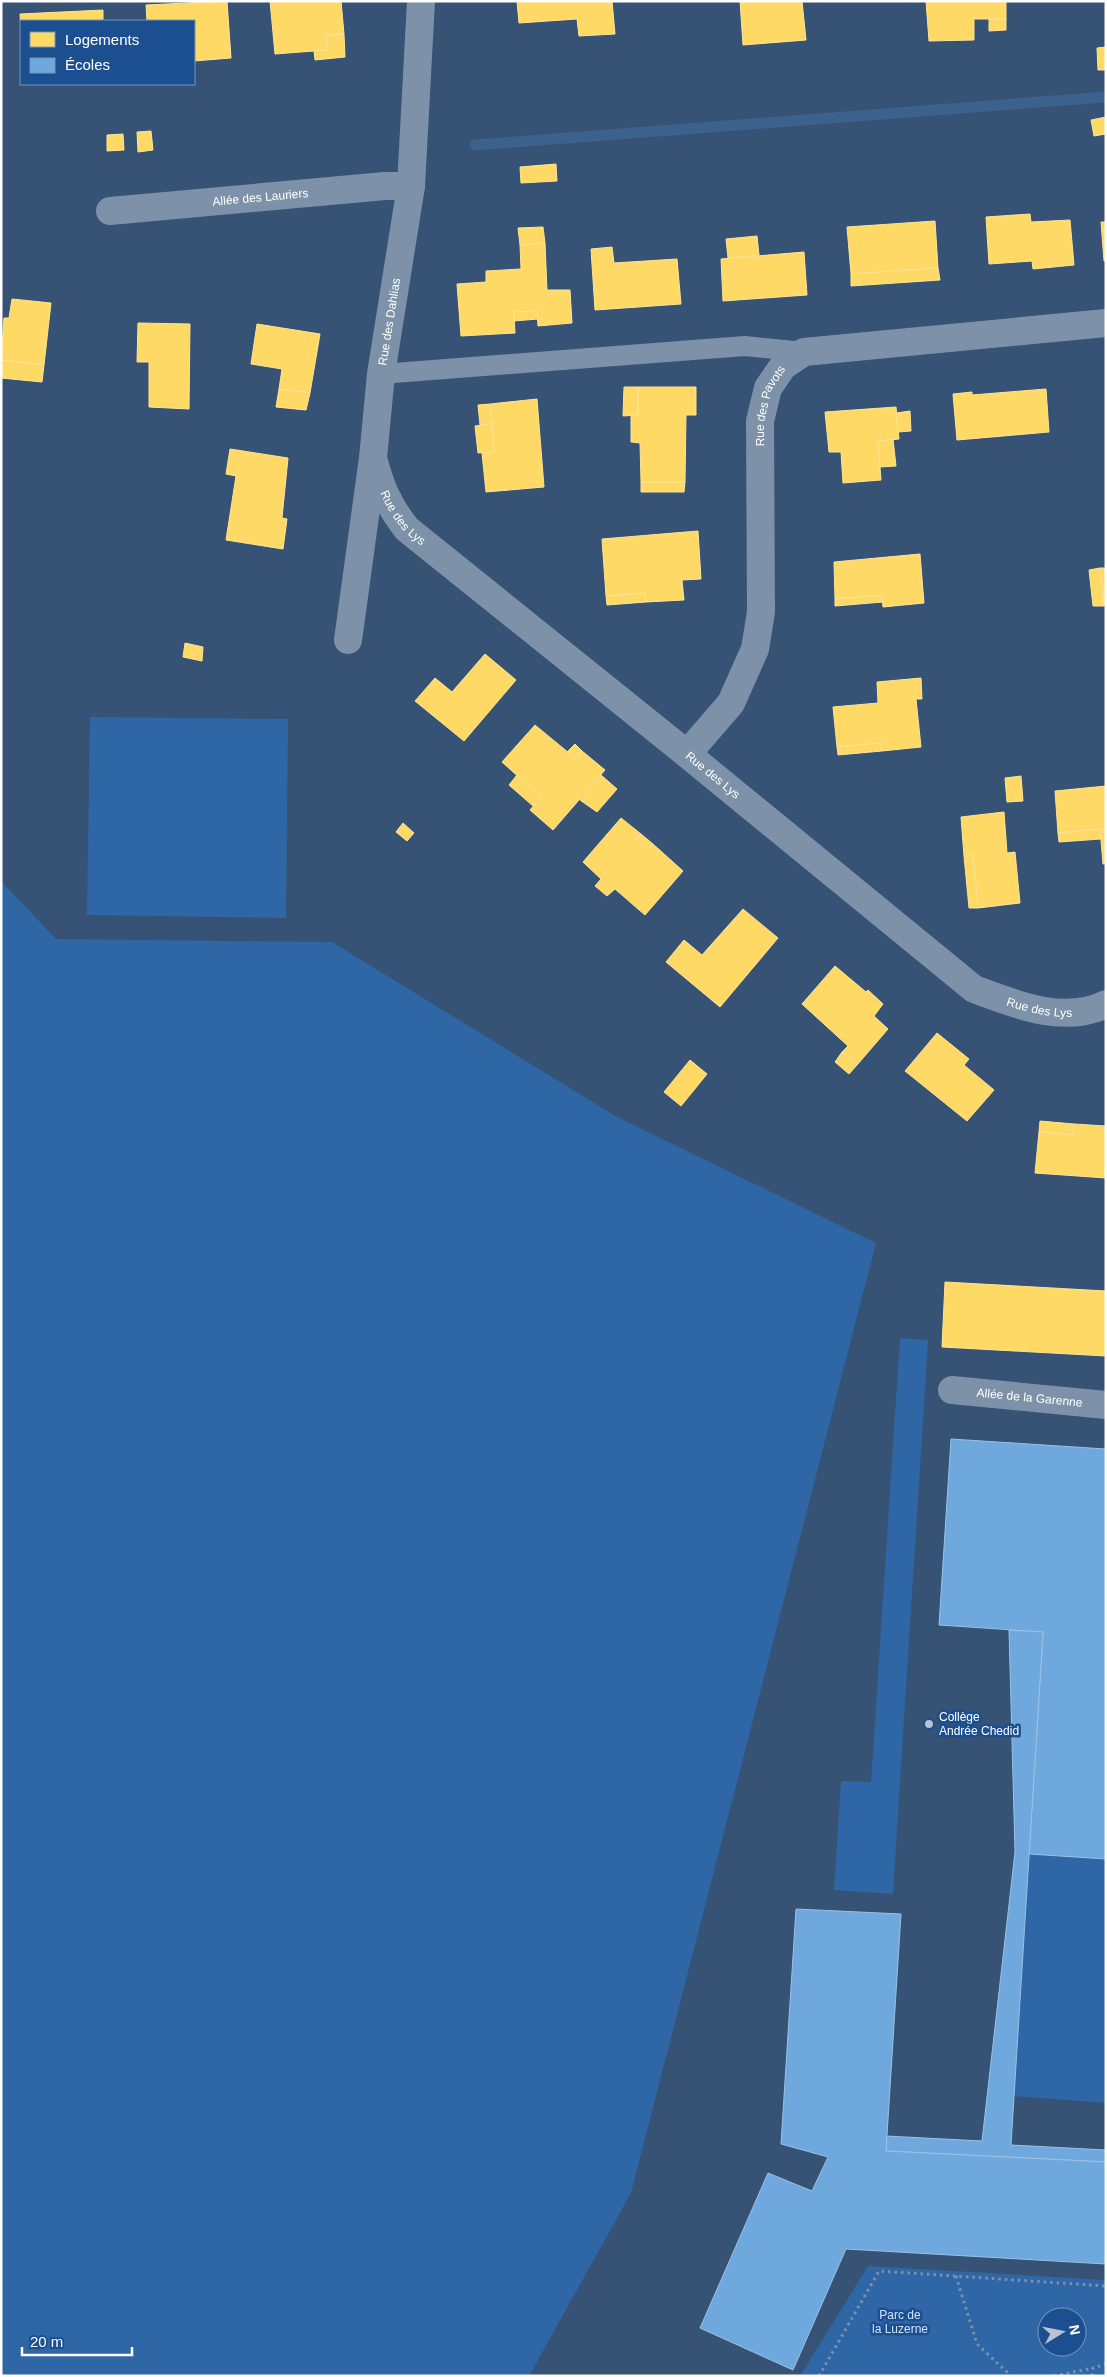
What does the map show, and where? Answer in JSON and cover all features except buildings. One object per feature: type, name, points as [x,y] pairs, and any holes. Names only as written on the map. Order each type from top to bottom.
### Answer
[{"type":"street","name":"Rue des Dahlias","points":[[348,640],[373,458],[381,374],[411,186],[421,1]]},
{"type":"street","name":"Allée des Lauriers","points":[[110,211],[385,186],[411,186]]},
{"type":"street","name":"Rue des Pavots","points":[[687,754],[730,703],[755,649],[761,612],[760,421],[768,388],[783,366],[804,352],[1106,323]]},
{"type":"street","name":"Rue des Lys","points":[[373,458],[381,487],[390,508],[407,529],[687,754],[974,989],[1023,1007],[1062,1013],[1100,1008],[1106,1004]]},
{"type":"street","name":"Allée de la Garenne","points":[[952,1390],[1106,1405]]},
{"type":"lane","points":[[381,374],[745,346],[804,352]]},
{"type":"path","points":[[819,2376],[879,2271],[1106,2286]]},
{"type":"path","points":[[956,2276],[977,2344],[1011,2376]]},
{"type":"path","points":[[1054,2376],[1106,2364]]},
{"type":"path","points":[[1092,2376],[1093,2368]]},
{"type":"green space","points":[[90,717],[288,719],[286,918],[87,915]]},
{"type":"green space","points":[[1,881],[56,939],[332,942],[617,1117],[876,1243],[631,2193],[529,2376],[1,2376]]},
{"type":"green space","points":[[900,1338],[928,1340],[893,1894],[834,1890],[841,1781],[871,1782]]},
{"type":"green space","points":[[1029,1854],[1106,1859],[1106,2103],[1013,2096]]},
{"type":"green space","name":"Parc de la Luzerne","points":[[868,2266],[1106,2280],[1106,2376],[800,2376]]},
{"type":"waterway","points":[[475,145],[1106,97]]},
{"type":"place","name":"Collège Andrée Chedid","points":[[929,1724]]}]
